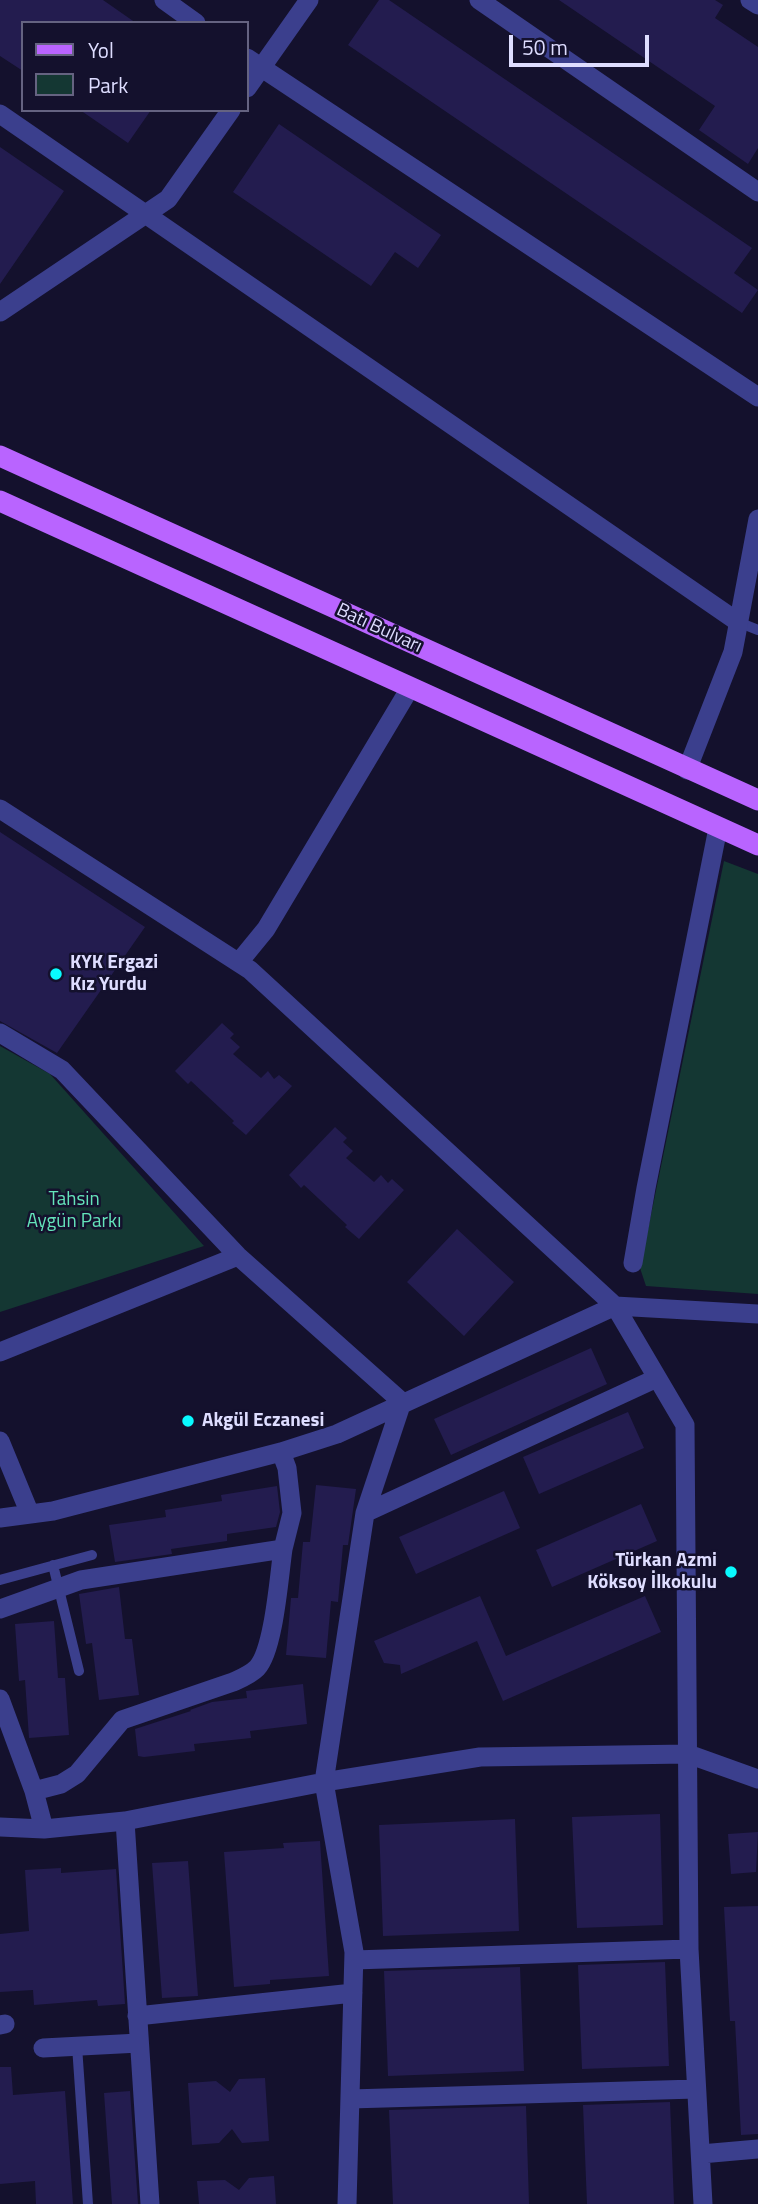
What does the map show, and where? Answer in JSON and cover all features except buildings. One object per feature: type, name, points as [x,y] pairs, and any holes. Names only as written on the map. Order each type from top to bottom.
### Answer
[{"type":"main road","name":"Batı Bulvarı","points":[[0,456],[758,800]]},
{"type":"main road","points":[[0,501],[758,845]]},
{"type":"street","points":[[164,0],[194,21]]},
{"type":"street","points":[[248,84],[254,63],[309,0]]},
{"type":"street","points":[[479,0],[758,192]]},
{"type":"street","points":[[750,0],[758,5]]},
{"type":"street","points":[[254,63],[758,397]]},
{"type":"street","points":[[0,312],[168,200],[230,112]]},
{"type":"street","points":[[0,114],[738,621]]},
{"type":"street","points":[[687,770],[733,652],[758,519]]},
{"type":"street","points":[[239,962],[266,929],[410,688]]},
{"type":"street","points":[[0,809],[250,970],[615,1306],[685,1425],[689,1949],[703,2204]]},
{"type":"street","points":[[633,1263],[718,828]]},
{"type":"street","points":[[0,1033],[62,1070],[238,1256],[402,1402]]},
{"type":"street","points":[[0,1352],[238,1256]]},
{"type":"street","points":[[0,1518],[53,1511],[281,1452],[337,1434],[615,1306],[758,1314]]},
{"type":"street","points":[[365,1513],[657,1378]]},
{"type":"street","points":[[347,2204],[354,1960],[324,1782],[365,1513],[402,1402]]},
{"type":"street","points":[[0,1441],[30,1514]]},
{"type":"street","points":[[34,1791],[61,1784],[77,1774],[122,1720],[233,1682],[258,1668],[265,1655],[270,1635],[283,1549],[292,1513],[287,1468],[281,1452]]},
{"type":"street","points":[[0,1609],[81,1580],[283,1549]]},
{"type":"street","points":[[1,1707],[34,1791],[44,1829]]},
{"type":"street","points":[[0,1827],[44,1829],[125,1821],[324,1782],[480,1757],[688,1754],[758,1779]]},
{"type":"street","points":[[125,1821],[149,2204]]},
{"type":"street","points":[[354,1960],[689,1949]]},
{"type":"street","points":[[137,2016],[353,1993]]},
{"type":"street","points":[[44,2048],[139,2043]]},
{"type":"street","points":[[350,2099],[696,2089]]},
{"type":"street","points":[[701,2154],[758,2150]]},
{"type":"lane","points":[[738,621],[758,630]]},
{"type":"lane","points":[[0,1580],[92,1555]]},
{"type":"lane","points":[[53,1565],[79,1671]]},
{"type":"lane","points":[[77,2046],[88,2204]]},
{"type":"green space","points":[[724,861],[758,874],[758,1294],[646,1286],[640,1268]]},
{"type":"green space","name":"Tahsin Aygün Parkı","points":[[0,1046],[50,1074],[204,1246],[0,1312]]},
{"type":"place","name":"KYK Ergazi Kız Yurdu","points":[[56,974]]},
{"type":"place","name":"Akgül Eczanesi","points":[[188,1421]]},
{"type":"place","name":"Türkan Azmi Köksoy İlkokulu","points":[[731,1572]]}]
